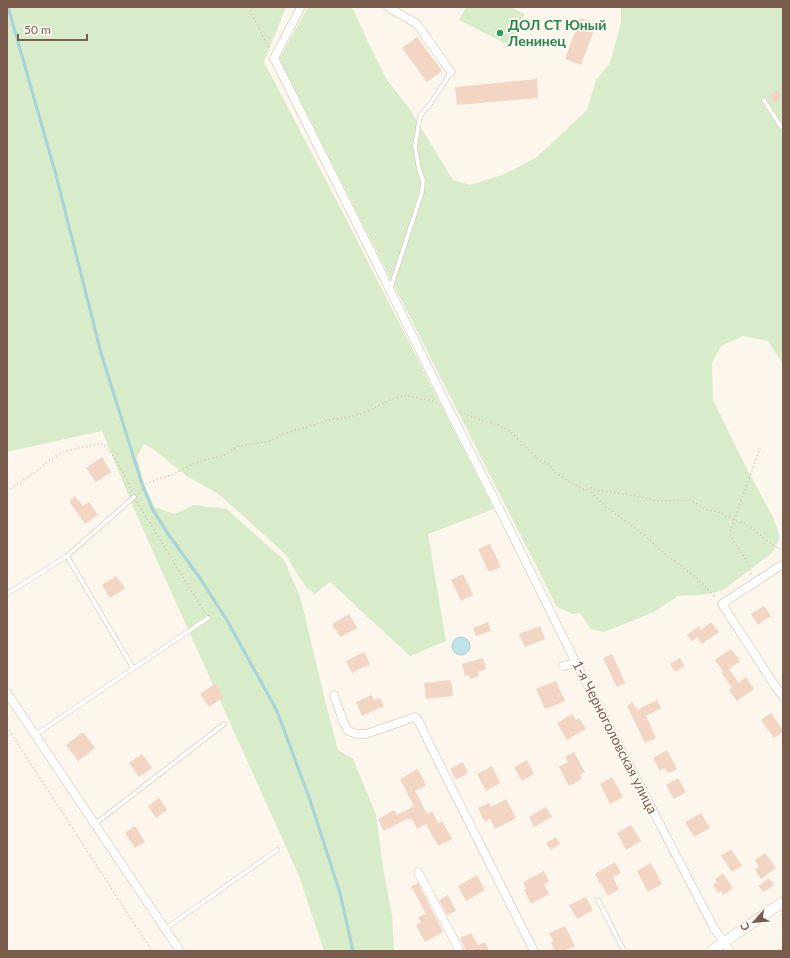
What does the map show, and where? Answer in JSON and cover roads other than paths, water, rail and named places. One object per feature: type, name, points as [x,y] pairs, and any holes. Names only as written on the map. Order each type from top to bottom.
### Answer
[{"type":"street","name":"1-я Черноголовская улица","points":[[301,7],[274,58],[576,663],[714,928],[730,951]]},
{"type":"street","points":[[388,7],[417,24],[451,72]]},
{"type":"street","points":[[783,564],[722,604],[783,696]]},
{"type":"street","points":[[563,666],[576,663]]},
{"type":"street","points":[[7,693],[180,951]]},
{"type":"street","points":[[334,695],[348,731],[357,734],[366,734],[415,717],[418,720],[534,951]]},
{"type":"street","points":[[418,872],[460,951]]},
{"type":"street","points":[[711,951],[783,902]]},
{"type":"lane","points":[[390,290],[422,192],[423,181],[415,147],[420,116],[431,103],[451,72]]},
{"type":"lane","points":[[764,100],[783,129]]},
{"type":"lane","points":[[7,594],[67,556],[134,497]]},
{"type":"lane","points":[[67,556],[133,668]]},
{"type":"lane","points":[[35,735],[208,618]]},
{"type":"lane","points":[[94,824],[224,724]]},
{"type":"lane","points":[[165,929],[277,850]]},
{"type":"lane","points":[[598,900],[624,951]]},
{"type":"water","points":[[461,637],[467,640],[470,646],[467,652],[461,655],[455,652],[452,646],[455,640]]},
{"type":"waterway","points":[[8,7],[56,175],[101,353],[142,484],[153,510],[168,534],[200,578],[228,622],[277,711],[310,800],[340,893],[353,951]]},
{"type":"place","name":"ДОЛ СТ Юный Ленинец","points":[[500,33]]}]
